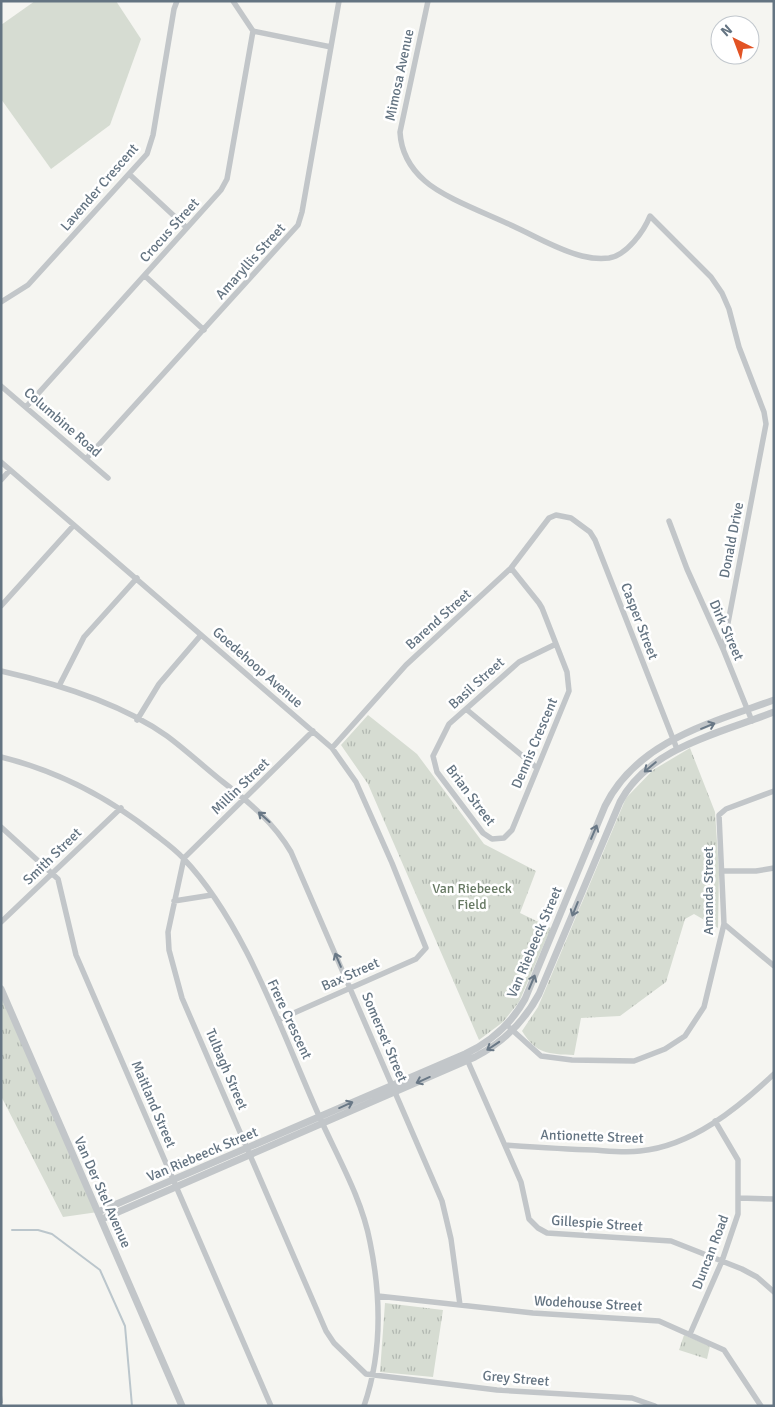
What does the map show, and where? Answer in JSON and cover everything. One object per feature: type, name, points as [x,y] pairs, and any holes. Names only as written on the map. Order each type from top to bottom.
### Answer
[{"type":"street","name":"Lavender Crescent","points":[[1,302],[28,284],[147,154],[151,143],[174,9],[177,1]]},
{"type":"street","points":[[233,1],[253,32],[331,47]]},
{"type":"street","name":"Amaryllis Street","points":[[86,459],[293,232],[301,220],[339,1]]},
{"type":"street","name":"Mimosa Avenue","points":[[428,1],[400,124],[400,139],[403,151],[416,173],[428,184],[446,194],[566,250],[588,257],[607,258],[619,253],[643,231],[650,216],[711,277],[722,292],[729,309],[739,347],[764,412],[766,424],[763,435]]},
{"type":"street","name":"Crocus Street","points":[[26,407],[221,190],[227,179],[253,32]]},
{"type":"street","points":[[129,174],[187,228]]},
{"type":"street","points":[[145,276],[204,330]]},
{"type":"street","name":"Columbine Road","points":[[1,386],[108,478]]},
{"type":"street","name":"Donald Drive","points":[[723,649],[763,435]]},
{"type":"street","name":"Goedehoop Avenue","points":[[1,462],[332,748],[356,782],[426,946]]},
{"type":"street","points":[[1,480],[10,470]]},
{"type":"street","name":"Barend Street","points":[[332,748],[406,665],[511,568],[547,520],[556,515],[563,515]]},
{"type":"street","name":"Casper Street","points":[[563,515],[584,527],[595,540],[676,750]]},
{"type":"street","name":"Dirk Street","points":[[670,520],[687,569],[723,649],[752,721]]},
{"type":"street","points":[[1,606],[74,525]]},
{"type":"street","name":"Dennis Crescent","points":[[495,840],[510,834],[569,691],[568,676],[536,598],[511,568]]},
{"type":"street","points":[[59,686],[84,637],[137,578]]},
{"type":"street","points":[[138,720],[159,684],[201,635]]},
{"type":"street","name":"Basil Street","points":[[433,760],[435,748],[445,729],[466,709],[519,662],[556,644]]},
{"type":"street","name":"Somerset Street","points":[[1,671],[59,686],[88,696],[138,720],[166,736],[271,823],[291,852],[445,1207],[460,1305]]},
{"type":"street","name":"Van Riebeeck Street","points":[[321,1120],[396,1092],[466,1057],[494,1037],[506,1025],[529,990],[612,793],[638,763],[672,740],[774,700]]},
{"type":"street","points":[[466,709],[537,768]]},
{"type":"street","name":"Van Riebeeck Street","points":[[98,1212],[142,1197],[321,1120],[393,1085],[494,1046],[513,1031],[527,1016],[539,994],[622,798],[644,772],[676,750],[774,712]]},
{"type":"street","name":"Millin Street","points":[[184,858],[313,731]]},
{"type":"street","name":"Frere Crescent","points":[[1,757],[53,774],[121,808],[184,858],[212,895],[239,940],[278,1020],[366,1226],[378,1296],[374,1376],[364,1406]]},
{"type":"street","name":"Brian Street","points":[[433,760],[436,772],[483,833],[495,840]]},
{"type":"street","name":"Amanda Street","points":[[506,1025],[538,1054],[547,1058],[634,1061],[665,1049],[685,1036],[704,1007],[724,924],[719,818],[722,812],[774,791]]},
{"type":"street","name":"Smith Street","points":[[1,922],[121,808]]},
{"type":"street","name":"Maitland Street","points":[[1,827],[53,872],[60,884],[76,955],[271,1406]]},
{"type":"street","name":"Tulbagh Street","points":[[184,858],[174,901],[168,944],[178,984],[329,1336],[362,1371],[374,1376]]},
{"type":"street","points":[[723,871],[756,871],[774,868]]},
{"type":"street","points":[[174,901],[212,895]]},
{"type":"street","points":[[724,924],[774,966]]},
{"type":"street","name":"Bax Street","points":[[278,1020],[416,959],[423,954],[426,946]]},
{"type":"street","name":"Van Der Stel Avenue","points":[[1,989],[182,1406]]},
{"type":"street","name":"Gillespie Street","points":[[466,1057],[521,1182],[528,1214],[532,1223],[541,1231],[665,1240],[752,1274],[774,1292]]},
{"type":"street","name":"Antionette Street","points":[[506,1145],[640,1152],[658,1148],[689,1136],[716,1121],[773,1076]]},
{"type":"street","name":"Duncan Road","points":[[690,1334],[737,1222],[739,1198],[738,1160],[716,1121]]},
{"type":"street","name":"Van Riebeeck Street","points":[[102,1220],[142,1197]]},
{"type":"street","points":[[739,1198],[774,1199]]},
{"type":"street","name":"Wodehouse Street","points":[[378,1296],[534,1313],[650,1319],[690,1334],[724,1350],[761,1406]]},
{"type":"street","name":"Grey Street","points":[[374,1376],[497,1390],[632,1398],[655,1406]]},
{"type":"green space","points":[[35,1],[116,1],[141,39],[110,125],[51,169],[1,99],[1,25]]},
{"type":"green space","name":"Van Riebeeck Field","points":[[368,715],[417,754],[484,844],[536,871],[520,913],[551,928],[519,1002],[503,1022],[479,1040],[368,784],[341,745]]},
{"type":"green space","points":[[690,748],[715,812],[719,872],[718,928],[694,914],[685,919],[666,982],[620,1016],[581,1018],[574,1055],[544,1051],[532,1044],[522,1031],[538,1007],[626,798],[653,770]]},
{"type":"green space","points":[[1,995],[98,1212],[63,1217],[1,1096]]},
{"type":"green space","points":[[385,1303],[443,1310],[433,1377],[380,1372]]},
{"type":"green space","points":[[684,1335],[710,1346],[707,1359],[679,1350]]},
{"type":"waterway","points":[[12,1230],[38,1230],[52,1234],[100,1270],[125,1326],[132,1406]]},
{"type":"railway","points":[[1,1395],[2,1406]]}]
